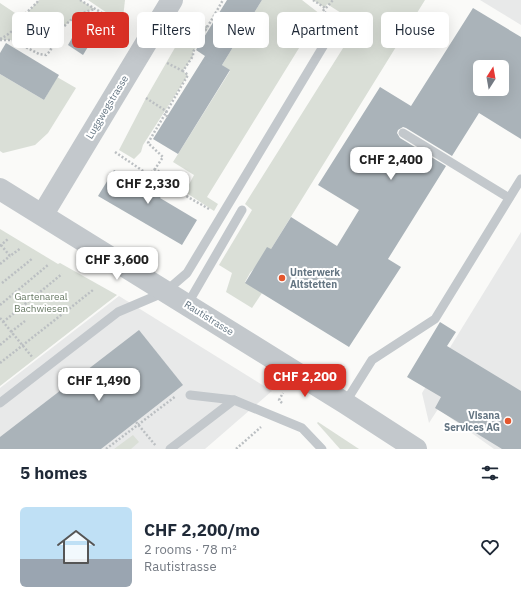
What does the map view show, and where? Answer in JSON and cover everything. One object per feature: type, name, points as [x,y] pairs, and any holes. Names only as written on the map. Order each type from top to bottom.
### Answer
[{"type":"street","name":"Luggwegstrasse","points":[[43,214],[172,0]]},
{"type":"street","name":"Rautistrasse","points":[[0,189],[43,214],[416,449]]},
{"type":"lane","points":[[0,403],[118,312],[165,292],[187,273],[322,48]]},
{"type":"lane","points":[[403,133],[509,198]]},
{"type":"lane","points":[[345,403],[372,360],[435,319],[521,179]]},
{"type":"lane","points":[[187,304],[242,210]]},
{"type":"lane","points":[[190,395],[234,400],[302,428],[322,449]]},
{"type":"lane","points":[[170,449],[234,400]]},
{"type":"path","points":[[0,40],[10,34],[17,27],[25,15],[39,0]]},
{"type":"path","points":[[80,0],[99,12]]},
{"type":"path","points":[[182,71],[193,56],[193,52],[223,0]]},
{"type":"path","points":[[325,8],[333,0]]},
{"type":"path","points":[[0,40],[12,40],[39,54],[46,55],[51,50],[61,29],[68,22],[80,14],[95,10]]},
{"type":"path","points":[[166,63],[192,76]]},
{"type":"path","points":[[137,189],[150,176],[163,157],[148,143],[188,75]]},
{"type":"path","points":[[146,98],[166,111],[167,117]]},
{"type":"path","points":[[115,152],[153,178]]},
{"type":"path","points":[[155,169],[177,183],[174,189],[221,216]]},
{"type":"path","points":[[8,239],[1,245],[10,256]]},
{"type":"path","points":[[0,264],[21,248]]},
{"type":"path","points":[[2,283],[33,258]]},
{"type":"path","points":[[0,305],[48,266]]},
{"type":"path","points":[[3,322],[62,274]]},
{"type":"path","points":[[0,363],[93,290]]},
{"type":"path","points":[[0,318],[33,358]]},
{"type":"path","points":[[0,345],[25,321]]},
{"type":"path","points":[[279,400],[283,393]]},
{"type":"path","points":[[236,449],[273,417]]},
{"type":"path","points":[[136,422],[159,449]]},
{"type":"shaded area","points":[[480,0],[521,0],[521,25]]},
{"type":"shaded area","points":[[521,232],[521,449],[494,449],[438,409],[429,423],[422,393]]},
{"type":"shaded area","points":[[119,296],[272,391],[205,449],[0,449],[0,388]]},
{"type":"green space","points":[[39,0],[80,0],[95,9],[87,12],[72,12],[72,19],[64,27],[64,12],[28,12]]},
{"type":"green space","points":[[88,0],[125,0],[124,12],[106,12]]},
{"type":"green space","points":[[262,0],[302,0],[317,12],[277,12],[277,48],[299,48],[207,197],[218,204],[214,211],[185,192],[194,175],[173,162],[230,71],[222,65],[232,48],[269,48],[269,12],[255,12]]},
{"type":"green space","points":[[313,0],[425,0],[418,12],[381,12],[381,48],[395,48],[271,249],[250,273],[245,282],[262,293],[252,308],[226,292],[232,273],[219,265],[252,210],[245,204],[343,48],[373,48],[373,12],[340,12],[327,4],[325,8]]},
{"type":"green space","points":[[0,3],[14,12],[12,12],[12,40],[0,40]]},
{"type":"green space","points":[[205,26],[208,28],[205,33]]},
{"type":"green space","points":[[175,48],[196,48],[193,56],[183,71],[188,75],[143,145],[141,152],[134,159],[119,150],[146,98]]},
{"type":"green space","points":[[0,74],[44,100],[57,77],[76,88],[48,133],[35,145],[3,153],[0,151]]},
{"type":"green space","name":"Gartenareal Bachwiesen","points":[[0,229],[58,264],[60,263],[117,295],[0,386]]},
{"type":"green space","points":[[318,422],[359,449],[340,449],[317,423]]},
{"type":"green space","points":[[133,435],[139,442],[131,449],[114,449]]},
{"type":"building","points":[[227,0],[262,0],[255,12],[220,12]]},
{"type":"building","points":[[473,8],[521,37],[521,139],[479,113],[452,156],[406,128],[403,127],[398,130],[397,133],[400,138],[446,166],[388,259],[401,267],[349,347],[245,283],[267,247],[271,249],[291,217],[337,246],[359,210],[318,185],[380,87],[411,106]]},
{"type":"building","points":[[213,23],[213,48],[232,48],[222,65],[230,70],[178,154],[153,139],[205,56],[196,50],[197,48],[205,48],[205,35]]},
{"type":"building","points":[[72,38],[72,48],[68,45]]},
{"type":"building","points":[[6,43],[59,75],[44,100],[0,74],[0,53]]},
{"type":"building","points":[[72,48],[87,48],[83,55]]},
{"type":"building","points":[[114,170],[146,188],[155,173],[170,182],[160,198],[197,220],[182,245],[98,196]]},
{"type":"building","points":[[440,322],[456,332],[447,346],[521,391],[521,449],[502,449],[435,408],[441,397],[407,377]]},
{"type":"building","points":[[139,330],[183,385],[101,449],[0,449],[0,437]]},
{"type":"place","name":"Unterwerk Altstetten","points":[[282,278]]},
{"type":"place","name":"Visana Services AG","points":[[508,421]]}]
